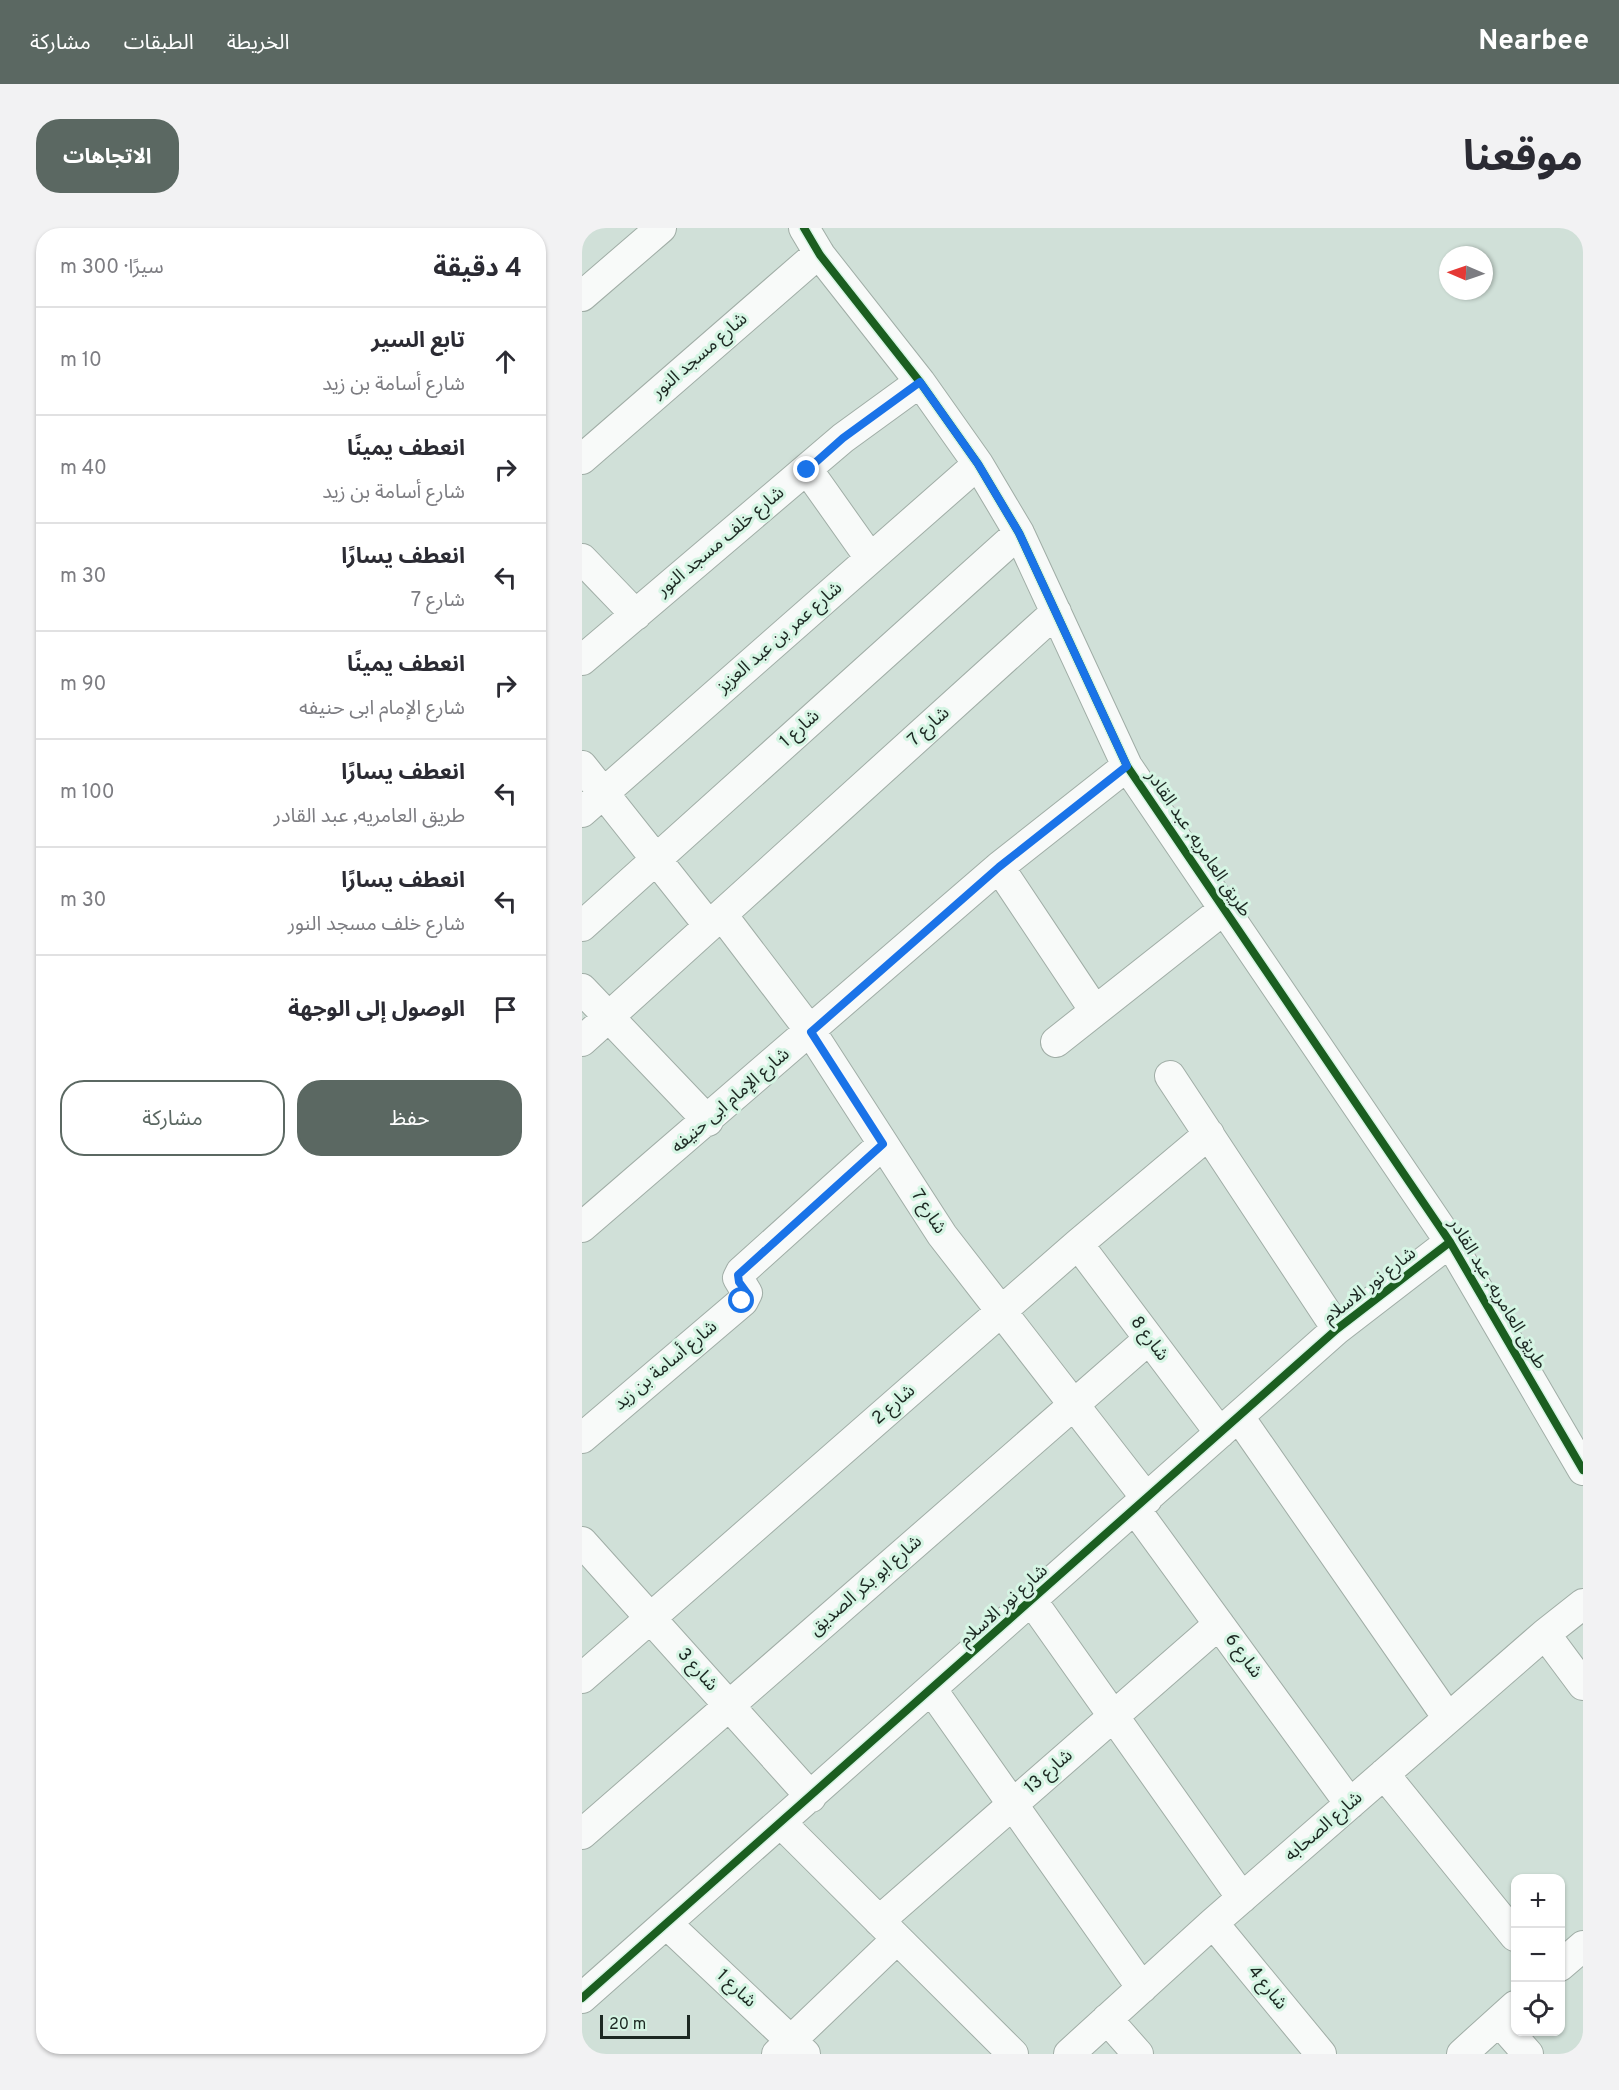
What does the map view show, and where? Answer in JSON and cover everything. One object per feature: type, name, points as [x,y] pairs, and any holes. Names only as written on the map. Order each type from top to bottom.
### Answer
[{"type":"street","points":[[582,296],[661,228]]},
{"type":"street","name":"طريق العامريه, عبد القادر","points":[[804,228],[819,253],[920,382],[978,464],[1019,533],[1127,766],[1450,1242],[1583,1470]]},
{"type":"street","name":"شارع مسجد النور","points":[[582,459],[819,253]]},
{"type":"street","name":"شارع خلف مسجد النور","points":[[582,660],[843,438],[920,382]]},
{"type":"street","name":"شارع عمر بن عبد العزيز","points":[[593,802],[978,464]]},
{"type":"street","points":[[807,470],[870,558]]},
{"type":"street","name":"شارع 1","points":[[582,926],[656,857],[1019,533]]},
{"type":"street","points":[[582,559],[636,615]]},
{"type":"street","name":"شارع 7","points":[[582,1041],[1056,612]]},
{"type":"street","points":[[582,766],[593,802],[656,857],[716,920]]},
{"type":"street","name":"شارع الإمام ابى حنيفه","points":[[582,1227],[708,1121],[999,867],[1127,766]]},
{"type":"street","points":[[999,867],[1095,1011]]},
{"type":"street","points":[[1056,1042],[1223,910]]},
{"type":"street","name":"شارع 7","points":[[716,920],[811,1032],[942,1234],[1074,1405],[1141,1504]]},
{"type":"street","points":[[582,989],[708,1121]]},
{"type":"street","points":[[1170,1076],[1337,1329]]},
{"type":"street","name":"شارع 2","points":[[582,1678],[1078,1244],[1209,1134]]},
{"type":"street","name":"شارع أسامة بن زيد","points":[[582,1438],[742,1301],[747,1293],[739,1282],[738,1275],[883,1144]]},
{"type":"street","name":"شارع نور الاسلام","points":[[582,1998],[1337,1329],[1450,1242]]},
{"type":"street","name":"شارع 8","points":[[1078,1244],[1149,1339],[1230,1425],[1448,1718]]},
{"type":"street","name":"شارع ابو بكر الصديق","points":[[582,1834],[1149,1339]]},
{"type":"street","name":"شارع 6","points":[[1141,1504],[1219,1624],[1350,1804]]},
{"type":"street","name":"شارع 3","points":[[582,1542],[811,1797]]},
{"type":"street","points":[[1032,1601],[1242,1898]]},
{"type":"street","name":"شارع الصحابه","points":[[1068,2054],[1448,1718],[1583,1604]]},
{"type":"street","name":"شارع 13","points":[[791,2050],[888,1930],[1013,1804],[1219,1624]]},
{"type":"street","points":[[1545,1634],[1583,1685]]},
{"type":"street","points":[[932,1690],[1142,1988]]},
{"type":"street","points":[[1384,1774],[1511,1931]]},
{"type":"street","points":[[781,1823],[1013,2054]]},
{"type":"street","name":"شارع 4","points":[[1214,1923],[1321,2054]]},
{"type":"street","name":"شارع 1","points":[[667,1924],[791,2050]]},
{"type":"street","points":[[1565,1962],[1583,1946]]},
{"type":"street","points":[[1462,2054],[1507,2014],[1528,2054]]},
{"type":"street","points":[[1107,2019],[1138,2054]]},
{"type":"cycle path","points":[[804,228],[820,255],[920,382],[978,464],[1019,533],[1127,766],[1450,1242],[1583,1470]]},
{"type":"cycle path","points":[[582,1998],[1337,1329],[1450,1242]]},
{"type":"route","points":[[742,1301],[746,1298],[747,1293],[739,1282],[738,1275],[883,1144],[811,1032],[999,867],[1127,766],[1019,533],[978,464],[920,382],[843,438],[807,470]]}]
